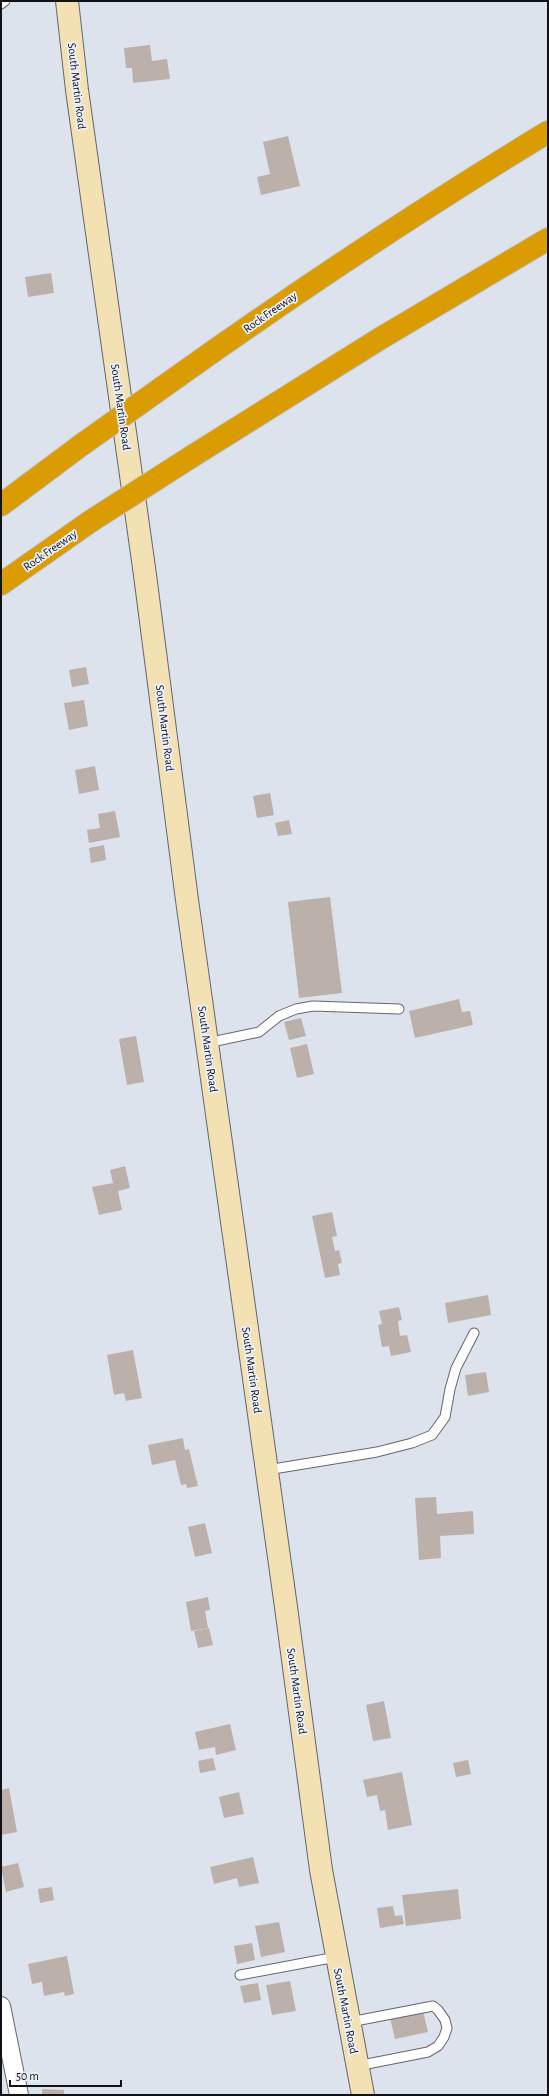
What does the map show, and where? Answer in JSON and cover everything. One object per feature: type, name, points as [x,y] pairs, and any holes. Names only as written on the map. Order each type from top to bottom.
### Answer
[{"type":"highway","name":"Rock Freeway","points":[[1,505],[163,387],[362,249],[456,188],[548,132]]},
{"type":"highway","name":"Rock Freeway","points":[[1,584],[91,521],[191,457],[381,338],[548,239]]},
{"type":"street","name":"South Martin Road","points":[[67,1],[77,90],[145,575],[207,1044],[321,1870],[348,2022],[363,2095]]},
{"type":"street","points":[[1,2006],[19,2095]]},
{"type":"lane","points":[[1,4],[5,1]]},
{"type":"lane","points":[[207,1044],[259,1032],[279,1016],[296,1009],[313,1006],[399,1009]]},
{"type":"lane","points":[[267,1470],[377,1452],[412,1443],[432,1435],[445,1417],[450,1389],[456,1368],[474,1333]]},
{"type":"lane","points":[[240,1975],[336,1957]]},
{"type":"lane","points":[[348,2022],[432,2006],[438,2010],[445,2020],[447,2028],[444,2037],[438,2046],[428,2052],[357,2066]]},
{"type":"building","points":[[150,45],[152,61],[167,59],[170,79],[133,83],[132,68],[126,68],[124,48]]},
{"type":"building","points":[[288,136],[300,186],[261,195],[257,177],[270,174],[263,142]]},
{"type":"building","points":[[51,273],[54,293],[28,297],[25,277]]},
{"type":"building","points":[[86,667],[89,684],[72,687],[69,670]]},
{"type":"building","points":[[84,700],[88,726],[69,730],[64,703]]},
{"type":"building","points":[[95,766],[99,790],[79,794],[75,770]]},
{"type":"building","points":[[270,793],[274,815],[257,818],[253,796]]},
{"type":"building","points":[[115,811],[120,837],[89,843],[87,830],[100,828],[98,814]]},
{"type":"building","points":[[289,820],[292,834],[278,836],[275,823]]},
{"type":"building","points":[[104,845],[106,860],[91,863],[89,848]]},
{"type":"building","points":[[330,897],[342,993],[299,998],[288,902]]},
{"type":"building","points":[[459,999],[462,1012],[470,1011],[473,1025],[415,1038],[409,1011]]},
{"type":"building","points":[[301,1018],[306,1036],[289,1040],[284,1022]]},
{"type":"building","points":[[136,1036],[144,1082],[127,1085],[119,1039]]},
{"type":"building","points":[[307,1044],[314,1074],[297,1078],[290,1048]]},
{"type":"building","points":[[125,1166],[130,1188],[118,1191],[122,1210],[99,1215],[92,1187],[113,1183],[110,1170]]},
{"type":"building","points":[[332,1212],[337,1236],[332,1237],[335,1251],[339,1250],[342,1263],[338,1264],[340,1275],[325,1278],[312,1216]]},
{"type":"building","points":[[488,1295],[491,1315],[448,1323],[445,1303]]},
{"type":"building","points":[[399,1307],[402,1320],[398,1321],[400,1336],[407,1335],[411,1352],[391,1356],[389,1346],[382,1347],[378,1325],[382,1324],[379,1311]]},
{"type":"building","points":[[133,1350],[142,1398],[126,1401],[124,1393],[114,1395],[107,1355]]},
{"type":"building","points":[[486,1372],[489,1392],[468,1396],[465,1375]]},
{"type":"building","points":[[183,1438],[185,1450],[189,1449],[198,1486],[187,1488],[186,1484],[181,1485],[175,1460],[152,1465],[148,1445]]},
{"type":"building","points":[[436,1497],[437,1514],[473,1511],[474,1534],[440,1536],[441,1558],[419,1560],[415,1498]]},
{"type":"building","points":[[205,1523],[212,1553],[195,1557],[188,1527]]},
{"type":"building","points":[[208,1597],[210,1610],[205,1611],[208,1628],[191,1631],[186,1602]]},
{"type":"building","points":[[209,1628],[213,1645],[198,1648],[194,1631]]},
{"type":"building","points":[[384,1701],[391,1738],[373,1741],[366,1705]]},
{"type":"building","points":[[230,1724],[236,1750],[216,1755],[215,1747],[199,1750],[195,1732]]},
{"type":"building","points":[[213,1758],[216,1770],[200,1773],[198,1761]]},
{"type":"building","points":[[468,1760],[471,1774],[456,1777],[453,1763]]},
{"type":"building","points":[[402,1772],[412,1825],[388,1830],[385,1810],[380,1811],[377,1795],[367,1797],[363,1780]]},
{"type":"building","points":[[9,1788],[17,1832],[1,1835],[1,1790]]},
{"type":"building","points":[[239,1792],[244,1814],[224,1818],[219,1797]]},
{"type":"building","points":[[253,1857],[259,1883],[239,1887],[237,1878],[214,1884],[210,1867]]},
{"type":"building","points":[[18,1863],[24,1887],[6,1892],[1,1867]]},
{"type":"building","points":[[52,1887],[54,1900],[40,1903],[38,1889]]},
{"type":"building","points":[[458,1889],[461,1919],[406,1926],[402,1895]]},
{"type":"building","points":[[393,1906],[395,1916],[402,1915],[404,1924],[380,1928],[377,1908]]},
{"type":"building","points":[[279,1922],[285,1952],[261,1957],[255,1926]]},
{"type":"building","points":[[252,1943],[255,1960],[237,1964],[234,1946]]},
{"type":"building","points":[[67,1956],[74,1994],[65,1996],[64,1992],[44,1996],[42,1982],[32,1984],[28,1964]]},
{"type":"building","points":[[290,1981],[296,2011],[272,2015],[266,1985]]},
{"type":"building","points":[[258,1983],[261,2000],[244,2003],[240,1986]]},
{"type":"building","points":[[423,2011],[428,2032],[395,2039],[390,2018]]},
{"type":"building","points":[[42,2089],[64,2090],[64,2095],[42,2095]]}]
